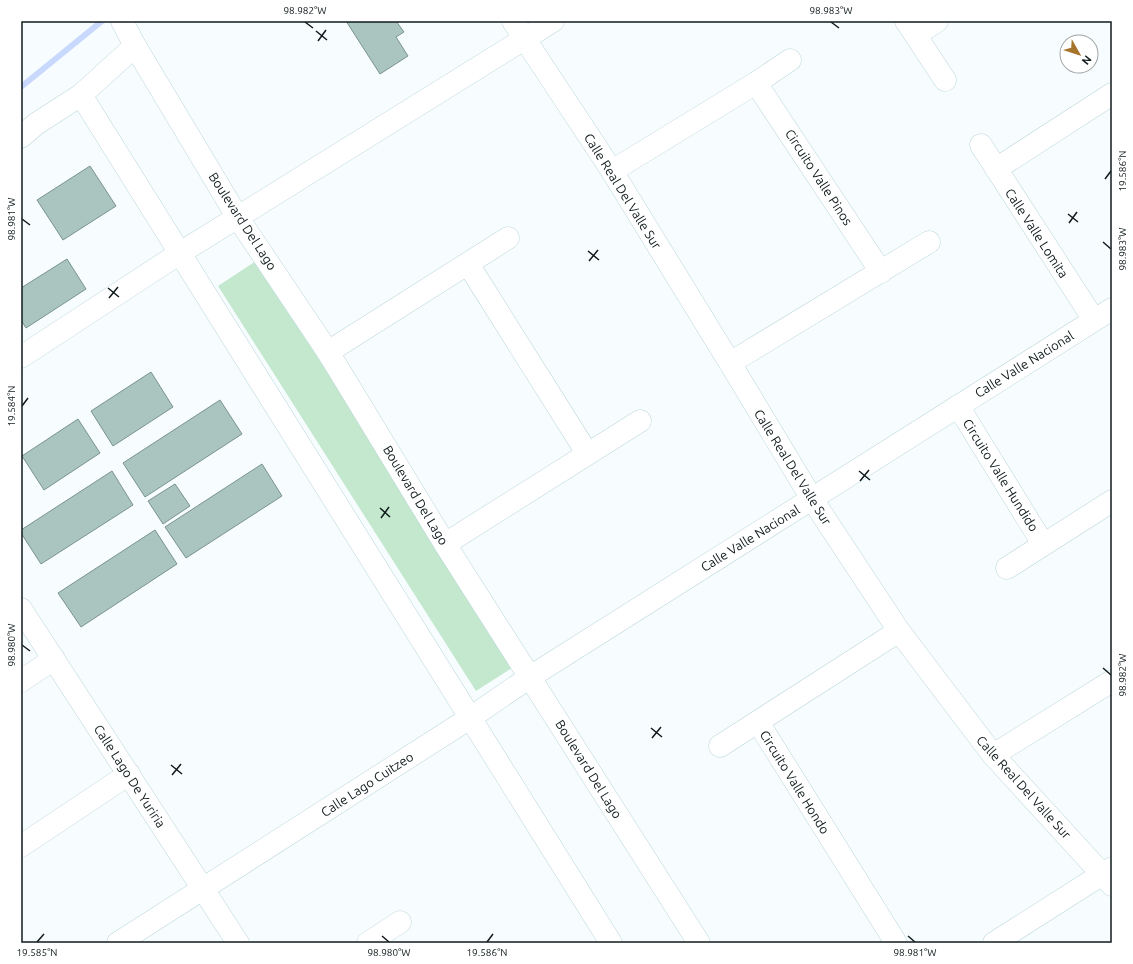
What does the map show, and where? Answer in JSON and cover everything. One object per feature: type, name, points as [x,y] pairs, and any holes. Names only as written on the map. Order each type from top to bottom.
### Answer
[{"type":"street","name":"Boulevard Del Lago","points":[[122,21],[133,44],[238,218],[328,352],[445,544],[699,943]]},
{"type":"street","points":[[21,356],[180,253],[238,218],[518,30],[553,21]]},
{"type":"street","points":[[937,21],[911,28],[945,80]]},
{"type":"street","name":"Calle Real Del Valle Sur","points":[[518,30],[612,171],[812,499],[899,630],[993,756],[1109,876]]},
{"type":"street","points":[[21,137],[36,124],[81,95],[133,44]]},
{"type":"street","points":[[612,171],[756,83],[790,60]]},
{"type":"street","name":"Circuito Valle Pinos","points":[[756,83],[881,272]]},
{"type":"street","points":[[996,170],[1112,94]]},
{"type":"street","points":[[81,95],[612,943]]},
{"type":"street","name":"Calle Valle Lomita","points":[[981,145],[1094,320]]},
{"type":"street","points":[[328,352],[508,238]]},
{"type":"street","points":[[730,363],[929,242]]},
{"type":"street","points":[[468,264],[587,453]]},
{"type":"street","name":"Calle Valle Nacional","points":[[530,677],[1112,309]]},
{"type":"street","name":"Circuito Valle Hundido","points":[[958,406],[1043,544]]},
{"type":"street","points":[[445,544],[587,453],[640,421]]},
{"type":"street","name":"Circuito Valle Hundido","points":[[1007,568],[1112,501]]},
{"type":"street","name":"Calle Lago De Yuriria","points":[[21,608],[238,943]]},
{"type":"street","name":"Circuito Valle Hondo","points":[[896,943],[758,722],[899,630]]},
{"type":"street","points":[[21,681],[54,659]]},
{"type":"street","name":"Calle Lago Cuitzeo","points":[[118,943],[470,718],[530,677]]},
{"type":"street","points":[[993,756],[1112,681]]},
{"type":"street","points":[[720,746],[758,722]]},
{"type":"street","points":[[21,846],[129,774]]},
{"type":"street","points":[[994,943],[1109,876]]},
{"type":"street","points":[[368,943],[400,922]]},
{"type":"green space","points":[[256,261],[515,666],[476,691],[218,286]]},
{"type":"building","points":[[346,21],[396,21],[404,32],[396,37],[408,56],[380,74]]},
{"type":"building","points":[[90,166],[116,206],[63,240],[37,200]]},
{"type":"building","points":[[67,259],[86,289],[26,328],[21,320],[21,288]]},
{"type":"building","points":[[151,372],[173,407],[113,446],[91,411]]},
{"type":"building","points":[[220,400],[242,434],[145,497],[123,463]]},
{"type":"building","points":[[78,419],[100,453],[44,490],[22,456]]},
{"type":"building","points":[[262,464],[282,496],[186,558],[165,527]]},
{"type":"building","points":[[112,471],[133,505],[41,564],[21,533],[21,530]]},
{"type":"building","points":[[175,484],[190,506],[163,524],[148,501]]},
{"type":"building","points":[[155,530],[177,564],[81,627],[58,593]]},
{"type":"waterway","points":[[21,87],[102,21]]}]
